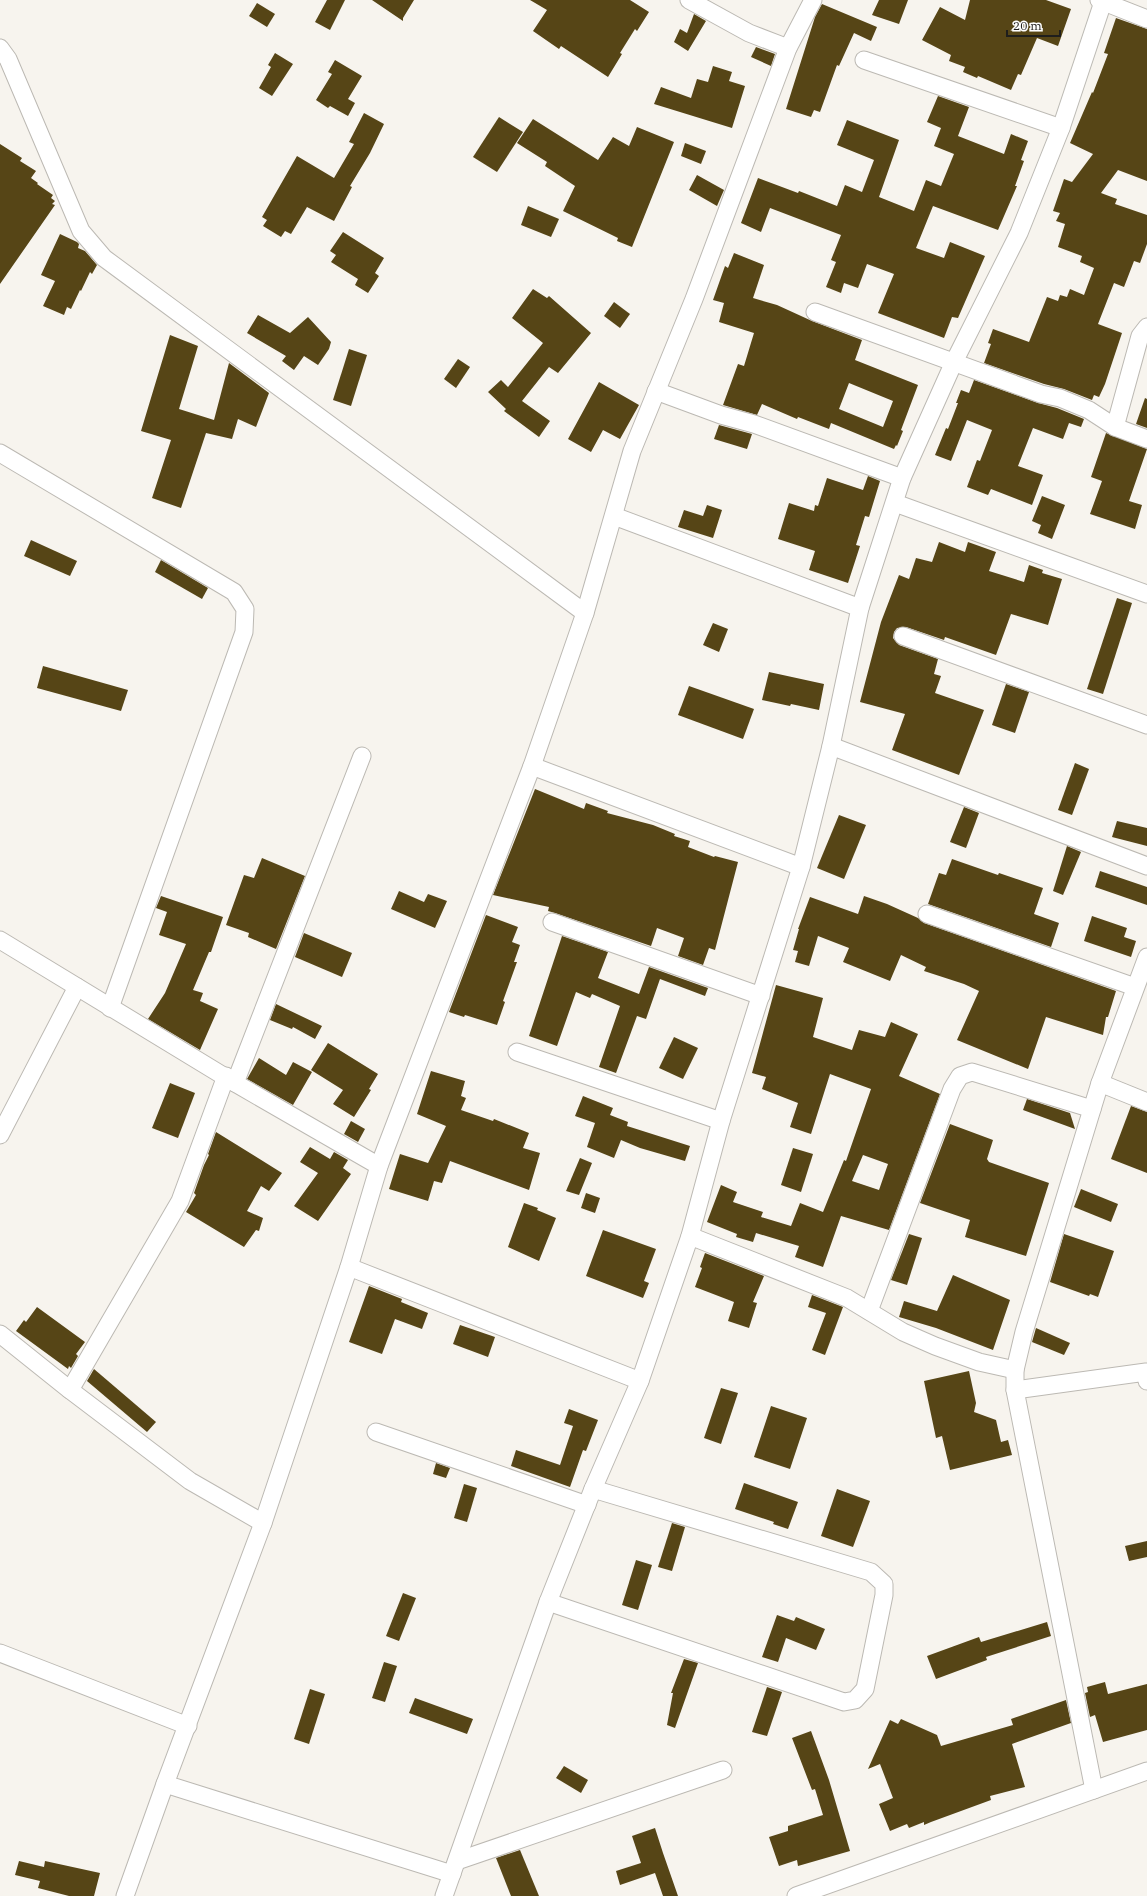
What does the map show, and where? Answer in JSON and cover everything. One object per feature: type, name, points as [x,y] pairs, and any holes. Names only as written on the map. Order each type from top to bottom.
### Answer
[{"type":"street","points":[[689,0],[749,33],[788,48]]},
{"type":"street","points":[[125,1896],[262,1523],[350,1267],[379,1166],[532,766],[585,613],[632,451],[694,299],[788,48],[812,0]]},
{"type":"street","points":[[444,1896],[548,1602],[586,1505],[640,1381],[690,1236],[721,1121],[800,867],[830,746],[860,608],[902,478],[954,362],[1019,233],[1061,128],[1101,1],[1147,19]]},
{"type":"street","points":[[0,48],[8,59],[81,231],[104,258],[585,613]]},
{"type":"street","points":[[864,60],[1061,128]]},
{"type":"street","points":[[815,312],[1041,394],[1060,398],[1089,410],[1115,427],[1147,439]]},
{"type":"street","points":[[1115,427],[1140,336],[1147,327]]},
{"type":"street","points":[[656,391],[902,478]]},
{"type":"street","points":[[0,453],[234,592],[245,609],[244,632],[110,1008]]},
{"type":"street","points":[[895,503],[1147,594]]},
{"type":"street","points":[[614,516],[860,608]]},
{"type":"street","points":[[903,636],[1147,725]]},
{"type":"street","points":[[830,746],[1147,866]]},
{"type":"street","points":[[70,1390],[180,1200],[362,756]]},
{"type":"street","points":[[532,766],[800,867]]},
{"type":"street","points":[[927,914],[1135,986]]},
{"type":"street","points":[[552,922],[761,996]]},
{"type":"street","points":[[0,940],[230,1080],[379,1166]]},
{"type":"street","points":[[1094,1790],[1015,1390],[1015,1370],[1024,1332],[1100,1083],[1147,957]]},
{"type":"street","points":[[0,1135],[77,987]]},
{"type":"street","points":[[517,1052],[721,1121]]},
{"type":"street","points":[[868,1311],[952,1089],[960,1076],[972,1072],[1092,1109]]},
{"type":"street","points":[[1100,1083],[1147,1102]]},
{"type":"street","points":[[690,1236],[847,1298],[903,1332],[935,1346],[979,1362],[1015,1370]]},
{"type":"street","points":[[350,1267],[640,1381]]},
{"type":"street","points":[[0,1334],[70,1390],[190,1481],[262,1523]]},
{"type":"street","points":[[1015,1390],[1147,1373]]},
{"type":"street","points":[[376,1432],[586,1505]]},
{"type":"street","points":[[548,1602],[844,1702],[855,1700],[865,1689],[884,1595],[884,1584],[871,1572],[593,1489]]},
{"type":"street","points":[[0,1653],[188,1726]]},
{"type":"street","points":[[165,1784],[454,1867],[723,1770]]},
{"type":"street","points":[[796,1896],[1147,1771]]},
{"type":"building","points":[[327,0],[345,0],[330,30],[315,22]]},
{"type":"building","points":[[372,0],[414,0],[403,18],[403,21]]},
{"type":"building","points":[[530,0],[630,0],[649,12],[637,31],[635,29],[620,53],[622,54],[608,77],[561,46],[559,49],[533,31],[547,10]]},
{"type":"building","points":[[879,0],[908,0],[899,24],[872,15]]},
{"type":"building","points":[[970,0],[1046,0],[1071,9],[1058,46],[1037,38],[1021,75],[1018,74],[1011,90],[978,76],[977,78],[963,72],[965,67],[949,61],[951,55],[922,40],[940,7],[965,20]]},
{"type":"building","points":[[257,3],[275,14],[267,27],[249,16]]},
{"type":"building","points":[[822,4],[877,27],[871,41],[854,33],[839,66],[837,65],[820,112],[814,110],[811,117],[786,109],[815,17]]},
{"type":"building","points":[[694,14],[706,21],[688,51],[674,42],[680,29],[687,33]]},
{"type":"building","points":[[1116,18],[1147,29],[1147,181],[1118,170],[1101,193],[1117,199],[1115,204],[1147,215],[1147,244],[1140,263],[1134,261],[1124,287],[1114,283],[1098,324],[1122,333],[1105,384],[1099,397],[1094,395],[1092,400],[1064,389],[1044,384],[984,363],[991,344],[988,343],[993,329],[1029,342],[1047,297],[1058,301],[1060,295],[1067,297],[1070,289],[1084,295],[1094,268],[1080,262],[1082,256],[1058,247],[1065,224],[1056,221],[1060,213],[1053,211],[1064,179],[1072,182],[1093,154],[1070,143],[1092,92],[1093,93],[1108,54],[1104,53]]},
{"type":"building","points":[[756,47],[775,54],[771,66],[751,57]]},
{"type":"building","points":[[275,53],[293,64],[272,96],[259,88],[271,67],[268,65]]},
{"type":"building","points":[[335,60],[362,76],[348,99],[355,103],[348,116],[330,106],[328,108],[316,100],[332,74],[328,72]]},
{"type":"building","points":[[713,66],[732,72],[729,81],[745,86],[732,128],[654,104],[661,87],[691,98],[697,79],[708,82]]},
{"type":"building","points":[[938,96],[969,107],[958,136],[1004,154],[1011,134],[1028,141],[1021,160],[1024,161],[1015,186],[1017,186],[998,230],[933,206],[916,248],[944,258],[950,242],[985,256],[958,318],[952,317],[944,338],[878,313],[894,274],[867,264],[858,288],[844,283],[841,293],[826,287],[836,262],[831,260],[841,235],[770,208],[761,232],[741,223],[758,178],[798,193],[799,191],[837,206],[845,185],[862,192],[874,160],[837,145],[847,120],[899,140],[879,197],[914,211],[926,180],[941,186],[954,154],[934,146],[941,128],[927,122]]},
{"type":"building","points":[[364,113],[384,124],[370,153],[350,186],[352,187],[334,221],[307,207],[291,234],[285,231],[281,237],[263,226],[267,220],[262,217],[297,156],[334,178],[354,144],[349,142]]},
{"type":"building","points":[[499,117],[523,132],[497,172],[473,157]]},
{"type":"building","points":[[533,119],[598,160],[613,137],[629,146],[637,127],[674,142],[632,247],[617,241],[618,238],[563,211],[575,186],[545,166],[547,162],[517,143]]},
{"type":"building","points":[[685,143],[706,151],[701,164],[681,156]]},
{"type":"building","points":[[0,144],[22,158],[20,161],[36,171],[31,178],[53,195],[51,198],[55,201],[52,204],[55,205],[0,284]]},
{"type":"building","points":[[697,175],[724,190],[717,206],[689,190]]},
{"type":"building","points":[[528,206],[559,219],[551,237],[521,225]]},
{"type":"building","points":[[343,232],[384,258],[375,273],[379,276],[368,293],[355,285],[358,279],[331,262],[336,255],[330,251]]},
{"type":"building","points":[[60,234],[77,242],[79,244],[78,248],[85,251],[97,265],[92,274],[90,272],[71,309],[67,307],[64,315],[43,306],[55,281],[41,275]]},
{"type":"building","points":[[734,253],[764,265],[753,298],[777,305],[812,321],[862,340],[855,360],[918,385],[901,430],[903,431],[897,446],[896,445],[894,449],[831,423],[829,429],[798,417],[797,419],[762,404],[757,415],[723,405],[738,364],[744,366],[754,333],[719,322],[724,303],[713,300],[725,266],[728,268]],"holes":[[[849,383],[893,401],[883,427],[839,409]]]},
{"type":"building","points":[[533,289],[547,298],[549,296],[591,333],[558,373],[549,367],[522,401],[550,421],[539,437],[504,411],[506,409],[488,392],[501,380],[508,387],[543,343],[512,318]]},
{"type":"building","points":[[614,302],[630,314],[620,328],[604,316]]},
{"type":"building","points":[[258,315],[290,333],[308,317],[331,342],[329,349],[318,365],[304,356],[294,370],[282,361],[286,356],[247,333]]},
{"type":"building","points":[[170,335],[198,346],[179,409],[214,420],[229,363],[269,393],[256,427],[238,419],[232,439],[206,433],[181,508],[152,498],[171,440],[141,431]]},
{"type":"building","points":[[349,349],[367,355],[351,406],[333,400]]},
{"type":"building","points":[[458,359],[470,367],[456,388],[444,379]]},
{"type":"building","points":[[974,380],[1038,403],[1057,408],[1084,419],[1081,427],[1069,423],[1063,439],[1033,428],[1018,466],[1043,475],[1032,505],[991,489],[988,495],[967,487],[977,460],[980,461],[992,430],[967,420],[951,461],[935,455],[946,428],[948,429],[958,403],[956,403],[961,390],[969,393]]},
{"type":"building","points":[[599,382],[639,405],[620,439],[603,430],[591,452],[568,439]]},
{"type":"building","points":[[1145,398],[1147,399],[1147,428],[1136,424]]},
{"type":"building","points":[[719,425],[752,434],[747,449],[714,439]]},
{"type":"building","points":[[1106,433],[1147,449],[1129,501],[1142,505],[1135,529],[1090,514],[1102,481],[1091,477]]},
{"type":"building","points":[[868,476],[880,481],[869,517],[865,516],[856,545],[860,546],[848,583],[809,570],[815,551],[778,539],[789,503],[814,511],[815,505],[818,506],[827,478],[863,490]]},
{"type":"building","points":[[1042,496],[1065,505],[1052,539],[1038,533],[1041,525],[1032,521]]},
{"type":"building","points":[[707,505],[722,510],[713,538],[678,527],[684,510],[703,516]]},
{"type":"building","points":[[31,540],[77,561],[70,576],[24,556]]},
{"type":"building","points":[[939,542],[965,552],[968,542],[996,552],[989,571],[1024,582],[1029,565],[1043,570],[1042,573],[1062,579],[1048,625],[1011,614],[996,655],[945,637],[944,640],[906,627],[897,628],[894,632],[893,638],[899,645],[938,659],[934,674],[941,676],[935,693],[984,710],[959,775],[892,750],[905,714],[860,702],[881,622],[899,575],[909,579],[916,558],[932,562]]},
{"type":"building","points":[[161,560],[208,588],[202,599],[155,572]]},
{"type":"building","points":[[1117,598],[1132,603],[1103,694],[1087,689]]},
{"type":"building","points":[[713,623],[728,629],[719,652],[703,645]]},
{"type":"building","points":[[43,666],[128,690],[121,711],[37,688]]},
{"type":"building","points":[[769,672],[824,684],[819,710],[762,700]]},
{"type":"building","points":[[1006,684],[1029,692],[1015,733],[992,725]]},
{"type":"building","points":[[689,686],[754,709],[743,739],[678,715]]},
{"type":"building","points":[[1075,763],[1089,769],[1072,815],[1058,810]]},
{"type":"building","points":[[535,789],[584,809],[586,803],[608,811],[607,813],[653,825],[675,834],[674,836],[690,841],[688,847],[714,857],[738,862],[715,950],[709,948],[703,965],[678,956],[684,938],[657,928],[651,946],[548,911],[549,907],[493,895]]},
{"type":"building","points":[[964,807],[979,813],[966,848],[950,842]]},
{"type":"building","points":[[839,815],[866,825],[844,879],[817,868]]},
{"type":"building","points":[[1117,821],[1147,828],[1147,846],[1112,837]]},
{"type":"building","points":[[1067,846],[1081,852],[1063,895],[1053,891]]},
{"type":"building","points":[[262,858],[305,876],[276,949],[248,937],[249,933],[226,925],[244,875],[254,878]]},
{"type":"building","points":[[952,859],[998,875],[999,873],[1043,888],[1034,914],[1059,923],[1051,947],[928,904],[939,873],[946,875]]},
{"type":"building","points":[[1100,871],[1147,887],[1147,905],[1095,887]]},
{"type":"building","points":[[399,891],[424,902],[428,894],[447,901],[435,928],[391,909]]},
{"type":"building","points":[[161,896],[223,917],[211,952],[209,952],[193,990],[203,993],[200,1001],[218,1009],[200,1050],[148,1019],[165,993],[186,944],[159,935],[167,912],[156,908]]},
{"type":"building","points":[[864,896],[887,904],[918,918],[924,923],[1116,991],[1108,1017],[1106,1017],[1103,1035],[1046,1017],[1028,1069],[957,1040],[979,991],[964,984],[924,971],[926,967],[901,955],[890,981],[843,962],[849,948],[818,936],[809,966],[795,962],[798,951],[793,950],[798,929],[810,897],[858,914]]},
{"type":"building","points":[[486,915],[518,927],[512,942],[520,945],[514,962],[517,962],[503,1001],[505,1002],[497,1025],[465,1015],[464,1017],[449,1012]]},
{"type":"building","points":[[1092,916],[1127,928],[1124,937],[1136,941],[1131,957],[1084,941]]},
{"type":"building","points":[[304,933],[352,953],[342,977],[295,957]]},
{"type":"building","points":[[562,936],[608,952],[598,978],[639,994],[649,967],[708,988],[705,996],[660,979],[646,1019],[637,1016],[616,1073],[599,1067],[620,1006],[592,994],[590,998],[576,992],[557,1046],[529,1036]]},
{"type":"building","points":[[776,985],[823,998],[813,1037],[852,1050],[859,1030],[885,1037],[891,1022],[918,1034],[899,1076],[940,1094],[889,1230],[841,1216],[823,1267],[795,1257],[799,1246],[756,1233],[753,1242],[736,1237],[737,1234],[707,1222],[721,1185],[737,1192],[733,1202],[763,1212],[761,1217],[791,1226],[800,1203],[823,1212],[844,1160],[846,1161],[871,1089],[830,1074],[811,1134],[790,1127],[798,1103],[762,1089],[766,1077],[752,1073]],"holes":[[[863,1155],[888,1164],[879,1190],[852,1181]]]},
{"type":"building","points":[[276,1004],[322,1026],[315,1039],[293,1027],[292,1029],[270,1020]]},
{"type":"building","points":[[674,1037],[698,1048],[683,1079],[659,1068]]},
{"type":"building","points":[[328,1043],[378,1074],[369,1089],[371,1090],[354,1117],[333,1104],[343,1090],[311,1070]]},
{"type":"building","points":[[259,1058],[286,1075],[293,1062],[312,1072],[293,1105],[247,1079]]},
{"type":"building","points":[[431,1071],[465,1081],[461,1096],[466,1098],[461,1110],[493,1121],[494,1119],[529,1133],[523,1148],[540,1153],[529,1190],[450,1161],[442,1183],[434,1181],[428,1201],[389,1189],[400,1154],[428,1163],[446,1126],[417,1114]]},
{"type":"building","points":[[170,1083],[195,1093],[178,1138],[152,1128]]},
{"type":"building","points":[[583,1096],[613,1108],[610,1115],[628,1122],[627,1126],[690,1146],[685,1161],[640,1148],[621,1140],[614,1158],[587,1147],[595,1123],[575,1116]]},
{"type":"building","points":[[1027,1099],[1070,1113],[1075,1129],[1023,1110]]},
{"type":"building","points":[[1131,1106],[1147,1112],[1147,1173],[1111,1159]]},
{"type":"building","points":[[351,1121],[365,1129],[358,1142],[344,1134]]},
{"type":"building","points":[[950,1124],[993,1140],[987,1159],[989,1162],[1049,1183],[1026,1256],[965,1237],[970,1220],[920,1203]]},
{"type":"building","points":[[216,1132],[282,1173],[269,1191],[261,1186],[247,1211],[263,1218],[259,1231],[256,1230],[244,1247],[186,1212],[196,1195],[194,1193],[209,1155],[208,1154]]},
{"type":"building","points":[[310,1147],[330,1159],[334,1152],[348,1160],[343,1168],[351,1174],[318,1221],[294,1206],[318,1173],[300,1162]]},
{"type":"building","points":[[793,1148],[813,1154],[801,1192],[781,1185]]},
{"type":"building","points":[[580,1158],[592,1163],[579,1195],[566,1191]]},
{"type":"building","points":[[1081,1189],[1118,1204],[1111,1222],[1074,1207]]},
{"type":"building","points":[[586,1193],[600,1198],[595,1213],[581,1208]]},
{"type":"building","points":[[524,1203],[538,1208],[537,1210],[556,1218],[539,1261],[508,1247]]},
{"type":"building","points":[[603,1230],[656,1249],[644,1281],[649,1283],[643,1298],[586,1276]]},
{"type":"building","points":[[909,1234],[922,1238],[907,1285],[891,1280]]},
{"type":"building","points":[[1064,1234],[1114,1251],[1098,1297],[1090,1294],[1089,1296],[1050,1282]]},
{"type":"building","points":[[705,1253],[764,1276],[753,1302],[757,1303],[749,1328],[728,1321],[734,1302],[695,1287],[702,1268],[700,1267]]},
{"type":"building","points":[[953,1275],[1010,1300],[993,1350],[936,1328],[899,1317],[904,1301],[937,1311]]},
{"type":"building","points":[[369,1286],[402,1299],[401,1302],[428,1313],[422,1329],[395,1319],[382,1354],[349,1342]]},
{"type":"building","points":[[812,1295],[843,1307],[825,1355],[812,1350],[826,1313],[808,1307]]},
{"type":"building","points":[[37,1307],[85,1342],[76,1354],[78,1356],[71,1368],[69,1366],[68,1369],[16,1331],[24,1320],[26,1322]]},
{"type":"building","points":[[460,1325],[495,1337],[488,1357],[453,1344]]},
{"type":"building","points":[[1036,1328],[1070,1343],[1064,1355],[1032,1342]]},
{"type":"building","points":[[94,1369],[156,1422],[147,1432],[87,1381]]},
{"type":"building","points":[[969,1371],[976,1403],[974,1412],[996,1420],[1001,1442],[1008,1440],[1012,1455],[950,1470],[942,1436],[936,1438],[924,1381]]},
{"type":"building","points":[[721,1388],[738,1393],[721,1444],[704,1438]]},
{"type":"building","points":[[771,1406],[807,1418],[790,1469],[754,1457]]},
{"type":"building","points":[[569,1409],[598,1420],[586,1451],[583,1450],[570,1487],[511,1466],[516,1450],[560,1465],[573,1426],[564,1423]]},
{"type":"building","points":[[436,1463],[450,1468],[446,1478],[433,1474]]},
{"type":"building","points":[[744,1483],[798,1502],[788,1529],[773,1524],[774,1522],[735,1509]]},
{"type":"building","points":[[464,1484],[477,1488],[467,1522],[454,1518]]},
{"type":"building","points":[[837,1489],[870,1501],[853,1547],[821,1536]]},
{"type":"building","points":[[672,1523],[685,1527],[672,1571],[658,1567]]},
{"type":"building","points":[[1147,1541],[1147,1557],[1129,1561],[1125,1546]]},
{"type":"building","points":[[636,1560],[652,1565],[638,1610],[622,1605]]},
{"type":"building","points":[[403,1593],[416,1598],[399,1641],[386,1636]]},
{"type":"building","points":[[777,1615],[794,1621],[796,1617],[825,1629],[816,1650],[786,1638],[778,1662],[762,1657]]},
{"type":"building","points":[[1047,1622],[1051,1636],[986,1657],[987,1660],[936,1679],[927,1656],[979,1637],[981,1642]]},
{"type":"building","points":[[684,1659],[698,1663],[675,1728],[667,1725],[673,1693],[671,1693]]},
{"type":"building","points":[[384,1662],[397,1666],[385,1702],[372,1698]]},
{"type":"building","points":[[1105,1682],[1108,1694],[1147,1684],[1147,1730],[1103,1742],[1095,1715],[1090,1717],[1085,1693],[1088,1692],[1087,1687]]},
{"type":"building","points":[[767,1687],[782,1692],[767,1736],[752,1732]]},
{"type":"building","points":[[310,1689],[325,1694],[309,1744],[294,1739]]},
{"type":"building","points":[[415,1698],[473,1719],[467,1734],[409,1713]]},
{"type":"building","points":[[1066,1700],[1071,1723],[1012,1744],[1025,1787],[990,1796],[991,1800],[924,1825],[924,1822],[909,1828],[907,1824],[890,1831],[879,1804],[893,1798],[880,1764],[868,1769],[890,1720],[898,1724],[901,1719],[937,1735],[941,1746],[1013,1725],[1011,1719]]},
{"type":"building","points":[[811,1731],[829,1780],[850,1851],[798,1866],[797,1860],[779,1866],[769,1837],[788,1831],[788,1826],[823,1815],[815,1789],[812,1790],[792,1738]]},
{"type":"building","points":[[564,1766],[588,1780],[581,1793],[556,1778]]},
{"type":"building","points":[[655,1828],[678,1896],[663,1896],[655,1873],[620,1885],[616,1871],[641,1863],[632,1836]]},
{"type":"building","points":[[520,1850],[539,1896],[511,1896],[496,1858]]},
{"type":"building","points":[[19,1861],[44,1867],[45,1861],[100,1873],[94,1896],[69,1896],[38,1888],[40,1881],[15,1875]]}]
